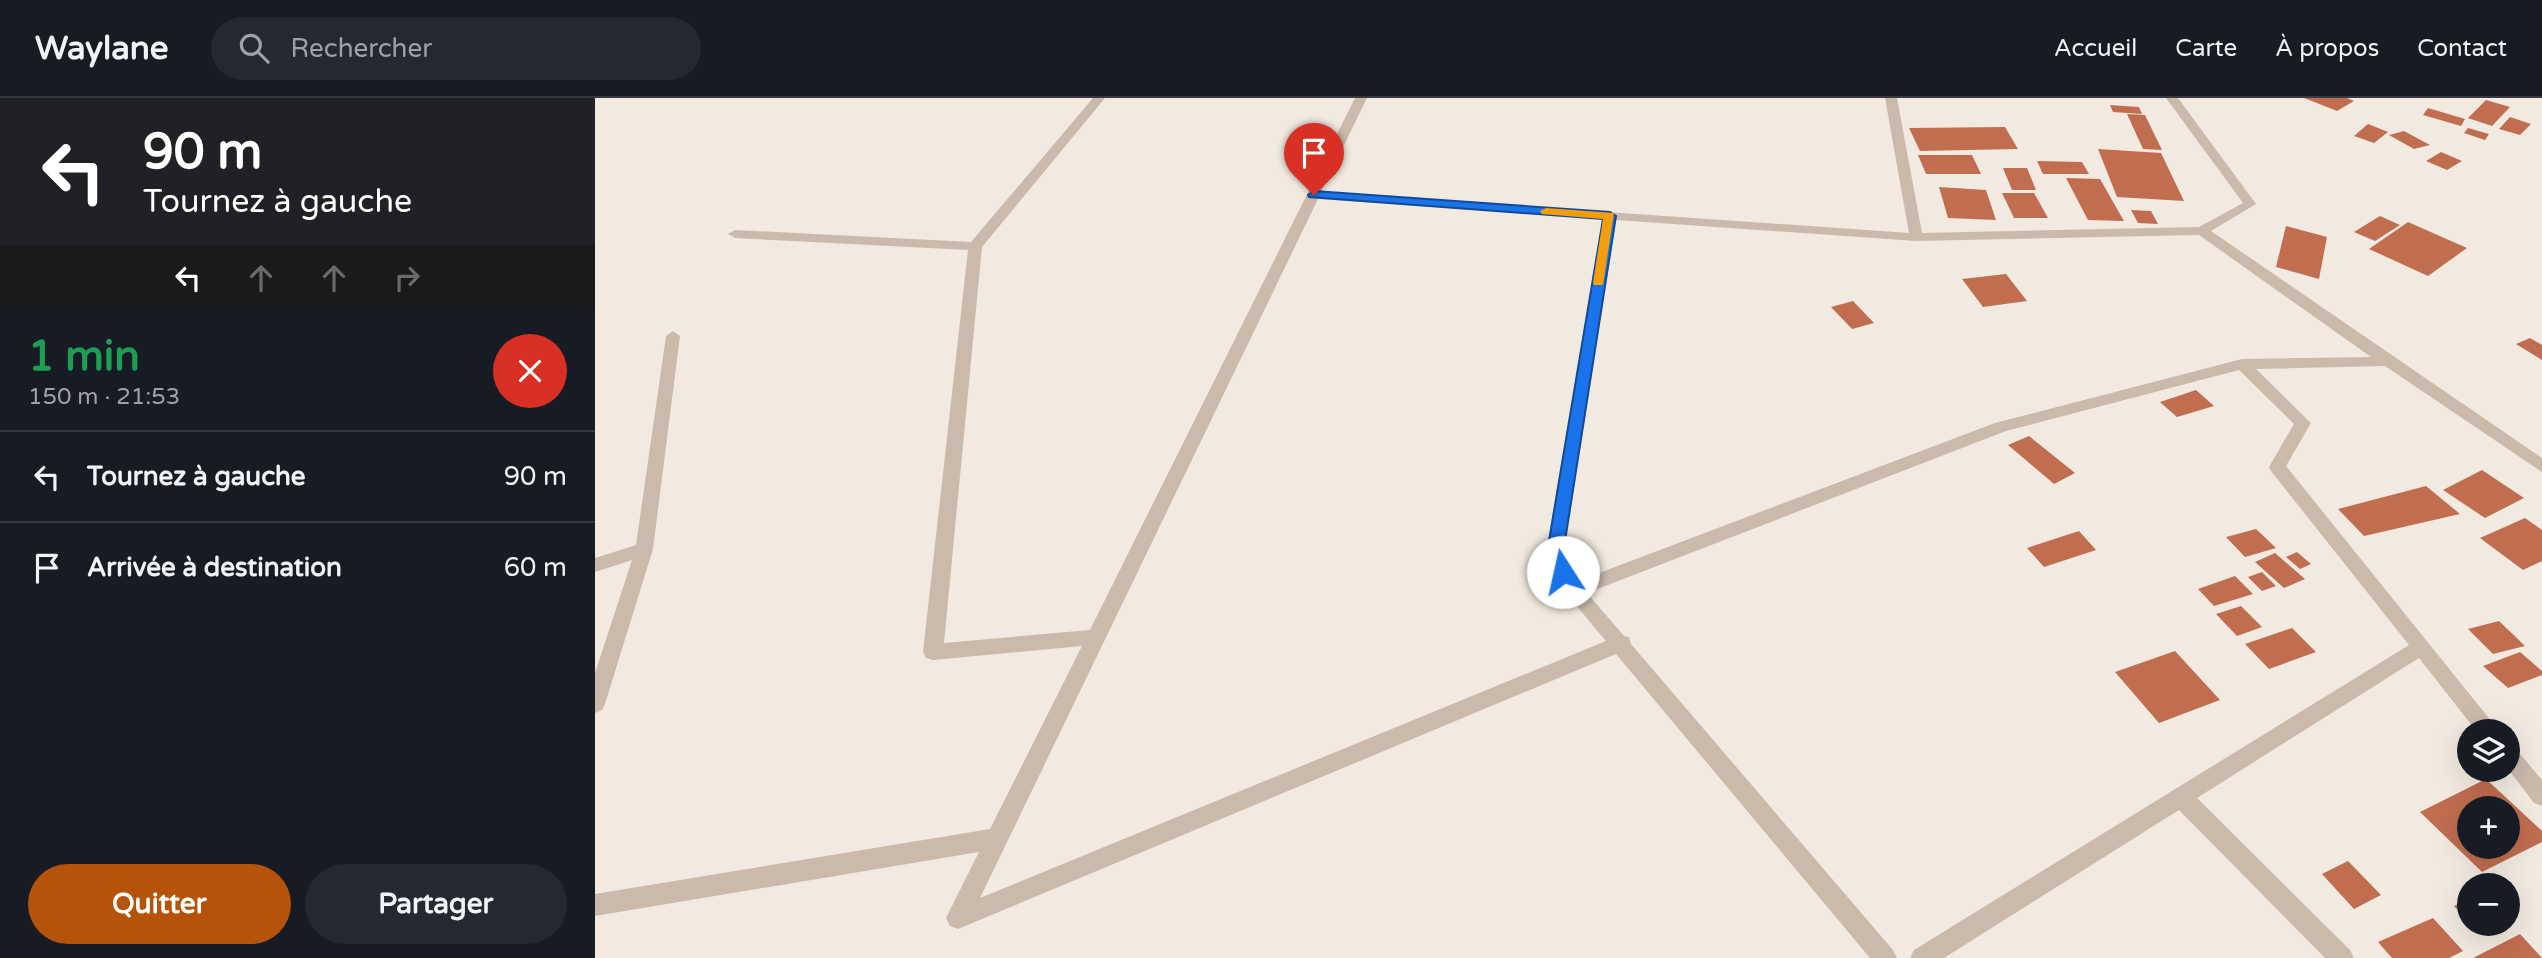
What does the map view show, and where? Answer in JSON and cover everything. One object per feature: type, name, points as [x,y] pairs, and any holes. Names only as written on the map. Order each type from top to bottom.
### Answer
[{"type":"street","points":[[1096,637],[933,652],[975,246],[1099,98]]},
{"type":"street","points":[[1361,98],[958,918],[1622,643]]},
{"type":"street","points":[[1891,98],[1916,237]]},
{"type":"street","points":[[1314,195],[1916,237],[2202,231],[2250,204],[2172,98]]},
{"type":"street","points":[[1610,216],[1556,547],[1563,572],[1574,590],[1622,643],[1885,958]]},
{"type":"street","points":[[2202,231],[2542,466]]},
{"type":"street","points":[[735,234],[975,246]]},
{"type":"street","points":[[595,704],[644,549],[673,336]]},
{"type":"street","points":[[1574,590],[2001,427],[2242,364],[2388,361]]},
{"type":"street","points":[[2242,364],[2303,423],[2277,467],[2480,719]]},
{"type":"street","points":[[595,565],[644,549]]},
{"type":"street","points":[[1922,958],[2422,647]]},
{"type":"street","points":[[2520,769],[2542,796]]},
{"type":"street","points":[[2180,796],[2342,958]]},
{"type":"street","points":[[595,905],[998,838]]},
{"type":"building","points":[[2304,98],[2347,98],[2354,101],[2337,111]]},
{"type":"building","points":[[2486,100],[2510,107],[2492,126],[2468,118]]},
{"type":"building","points":[[2110,105],[2139,107],[2142,114],[2113,112]]},
{"type":"building","points":[[2428,108],[2465,119],[2461,126],[2423,115]]},
{"type":"building","points":[[2127,114],[2145,115],[2162,150],[2143,149]]},
{"type":"building","points":[[2510,117],[2531,124],[2520,135],[2499,129]]},
{"type":"building","points":[[2368,124],[2388,132],[2374,143],[2354,136]]},
{"type":"building","points":[[2005,127],[2018,149],[1920,151],[1909,128]]},
{"type":"building","points":[[2468,128],[2489,134],[2485,140],[2464,133]]},
{"type":"building","points":[[2404,131],[2430,145],[2414,149],[2389,135]]},
{"type":"building","points":[[2098,149],[2161,153],[2184,201],[2117,197]]},
{"type":"building","points":[[2441,152],[2462,161],[2447,170],[2426,161]]},
{"type":"building","points":[[1918,155],[1972,155],[1981,174],[1926,174]]},
{"type":"building","points":[[2037,161],[2082,162],[2089,174],[2043,174]]},
{"type":"building","points":[[2003,168],[2027,168],[2036,190],[2012,190]]},
{"type":"building","points":[[2066,178],[2100,179],[2124,221],[2088,220]]},
{"type":"building","points":[[1939,187],[1986,190],[1996,220],[1948,218]]},
{"type":"building","points":[[2002,193],[2034,193],[2048,218],[2014,218]]},
{"type":"building","points":[[2131,210],[2151,211],[2158,224],[2138,223]]},
{"type":"building","points":[[2380,216],[2400,225],[2375,241],[2354,232]]},
{"type":"building","points":[[2408,222],[2467,248],[2428,276],[2369,249]]},
{"type":"building","points":[[2286,226],[2327,237],[2319,279],[2276,267]]},
{"type":"building","points":[[2006,274],[2027,301],[1983,307],[1962,279]]},
{"type":"building","points":[[1853,301],[1874,323],[1852,329],[1831,307]]},
{"type":"building","points":[[2530,338],[2542,345],[2542,360],[2516,344]]},
{"type":"building","points":[[2196,390],[2214,406],[2177,417],[2160,402]]},
{"type":"building","points":[[2029,436],[2075,473],[2054,484],[2008,445]]},
{"type":"building","points":[[2482,470],[2524,498],[2485,518],[2443,490]]},
{"type":"building","points":[[2426,486],[2460,514],[2364,536],[2338,509]]},
{"type":"building","points":[[2525,518],[2542,530],[2542,561],[2523,570],[2480,538]]},
{"type":"building","points":[[2256,529],[2276,548],[2245,557],[2226,537]]},
{"type":"building","points":[[2079,531],[2096,550],[2044,567],[2027,548]]},
{"type":"building","points":[[2297,552],[2311,564],[2300,569],[2286,557]]},
{"type":"building","points":[[2275,553],[2305,579],[2284,588],[2255,562]]},
{"type":"building","points":[[2262,572],[2276,586],[2262,591],[2248,577]]},
{"type":"building","points":[[2235,576],[2253,594],[2214,606],[2198,589]]},
{"type":"building","points":[[2241,606],[2262,627],[2237,636],[2216,614]]},
{"type":"building","points":[[2499,621],[2525,646],[2493,654],[2468,629]]},
{"type":"building","points":[[2292,628],[2316,652],[2269,669],[2245,644]]},
{"type":"building","points":[[2175,651],[2220,700],[2159,723],[2115,672]]},
{"type":"building","points":[[2520,652],[2542,671],[2542,675],[2508,688],[2483,666]]},
{"type":"building","points":[[2480,782],[2489,782],[2504,796],[2457,796],[2457,848],[2420,812]]},
{"type":"building","points":[[2520,811],[2542,831],[2542,842],[2520,853]]},
{"type":"building","points":[[2469,859],[2508,859],[2482,872]]},
{"type":"building","points":[[2348,861],[2381,895],[2354,909],[2322,874]]},
{"type":"building","points":[[2433,918],[2463,951],[2449,958],[2392,958],[2378,942]]},
{"type":"building","points":[[2520,934],[2542,958],[2473,958]]},
{"type":"slow traffic","points":[[1546,211],[1610,216],[1599,283]]},
{"type":"route","points":[[1314,195],[1610,216],[1556,547],[1563,572]]}]
